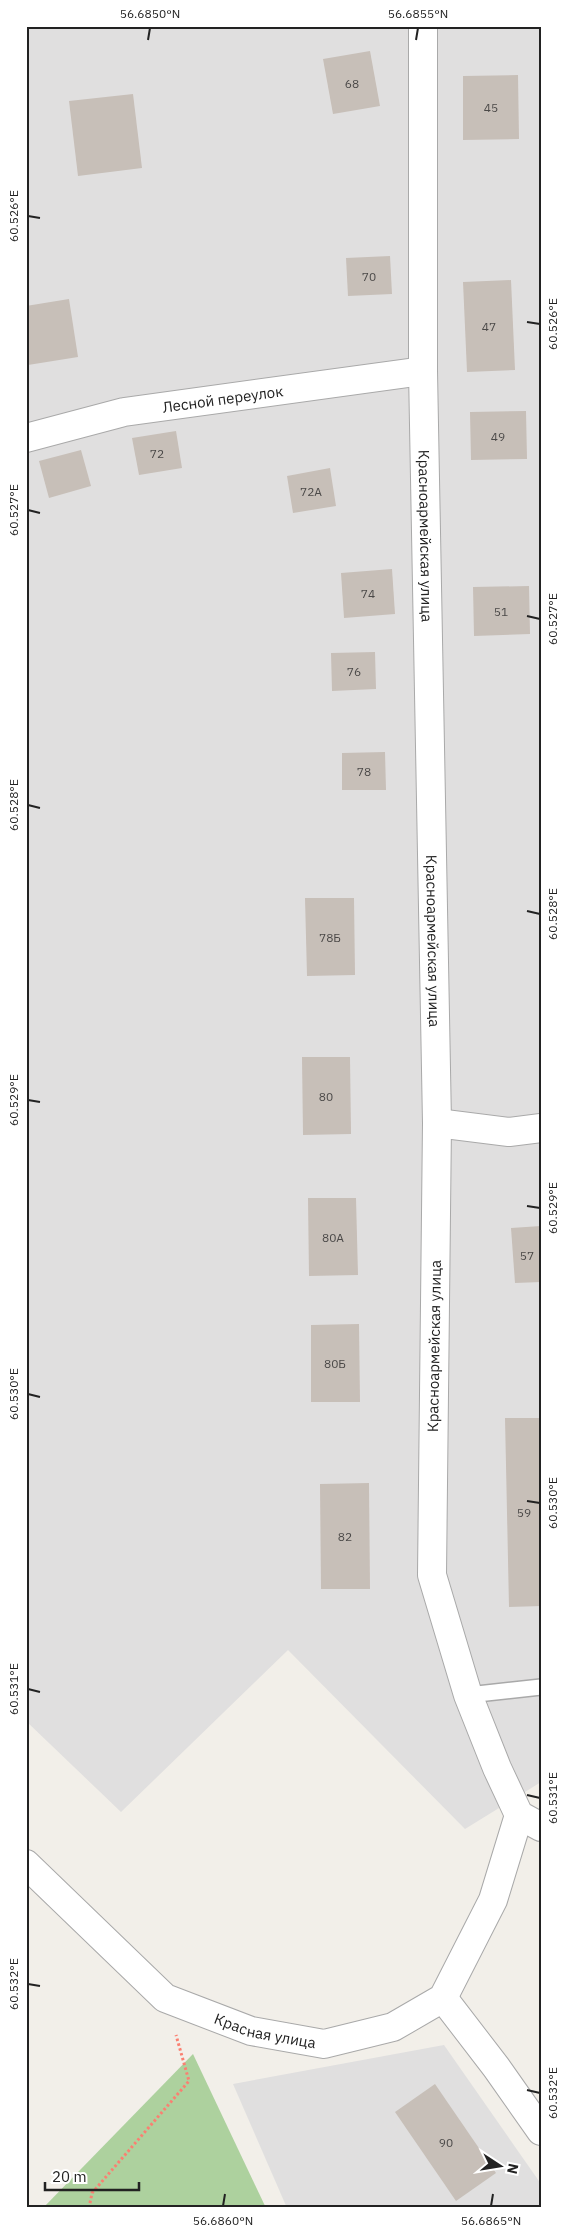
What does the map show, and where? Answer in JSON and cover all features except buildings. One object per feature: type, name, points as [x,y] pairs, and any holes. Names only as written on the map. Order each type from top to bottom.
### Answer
[{"type":"street","name":"Красноармейская улица","points":[[423,26],[423,372],[437,1123],[432,1576],[468,1695],[497,1768],[530,1821]]},
{"type":"street","name":"Лесной переулок","points":[[26,438],[124,412],[423,372]]},
{"type":"street","points":[[437,1123],[509,1132],[541,1128]]},
{"type":"street","points":[[530,1821],[443,1998],[496,2066],[541,2131]]},
{"type":"street","name":"Красная улица","points":[[26,1864],[165,1998],[251,2031],[324,2044],[393,2027],[443,1998]]},
{"type":"lane","points":[[468,1695],[541,1687]]},
{"type":"path","points":[[89,2208],[92,2193],[189,2081],[165,1998]]},
{"type":"shaded area","points":[[26,26],[541,26],[541,1782],[465,1829],[288,1650],[121,1812],[26,1721]]},
{"type":"shaded area","points":[[444,2045],[541,2184],[541,2208],[287,2208],[233,2084]]},
{"type":"green space","points":[[193,2054],[266,2208],[43,2208]]}]
